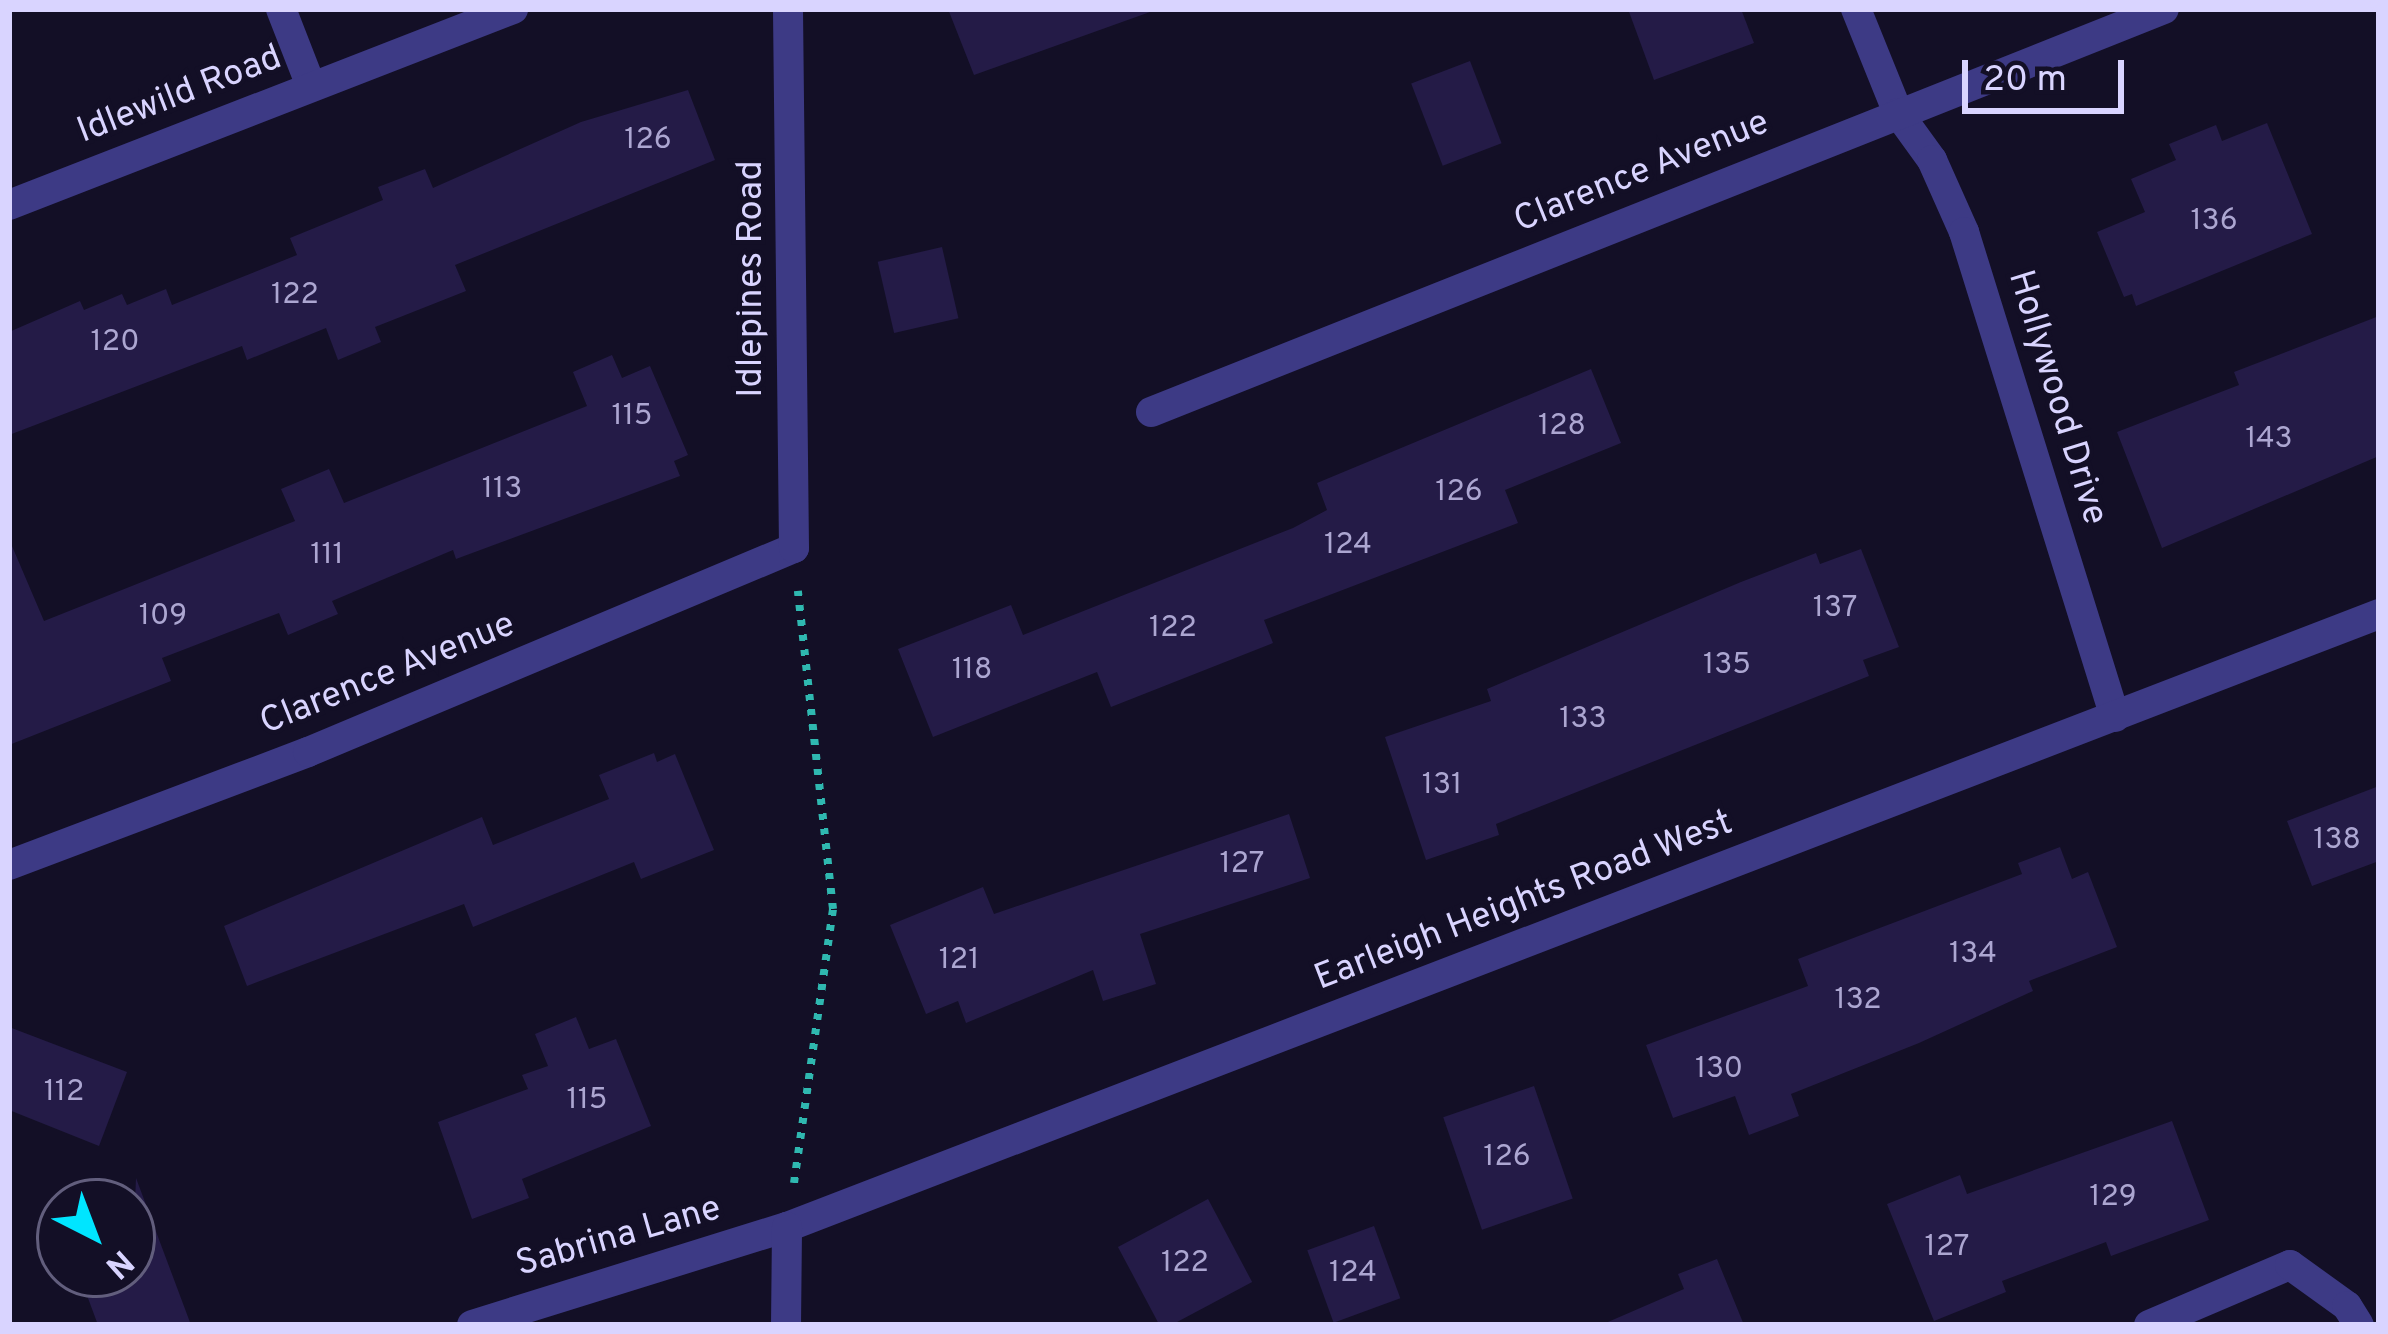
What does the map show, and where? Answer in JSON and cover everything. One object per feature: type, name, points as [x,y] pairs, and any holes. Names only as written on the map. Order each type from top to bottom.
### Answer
[{"type":"street","points":[[281,9],[311,86]]},
{"type":"street","name":"Idlewild Road","points":[[9,205],[514,9]]},
{"type":"street","name":"Idlepines Road","points":[[788,9],[794,548]]},
{"type":"street","name":"Hollywood Drive","points":[[1856,9],[1898,113],[1932,160],[1964,232],[2115,717]]},
{"type":"street","name":"Clarence Avenue","points":[[1151,412],[2164,9]]},
{"type":"street","name":"Clarence Avenue","points":[[9,866],[308,752],[794,548]]},
{"type":"street","name":"Earleigh Heights Road West","points":[[788,1227],[2379,614]]},
{"type":"street","points":[[787,1325],[788,1227]]},
{"type":"street","name":"Sabrina Lane","points":[[472,1325],[788,1227]]},
{"type":"street","points":[[2149,1325],[2290,1265],[2347,1306],[2359,1325]]},
{"type":"path","points":[[788,1227],[833,909],[794,548]]},
{"type":"building","points":[[948,9],[1150,9],[1150,12],[974,75]]},
{"type":"building","points":[[1628,9],[1741,9],[1754,43],[1654,80]]},
{"type":"building","points":[[1470,61],[1502,143],[1443,166],[1411,84]]},
{"type":"building","points":[[688,90],[715,160],[455,265],[466,291],[375,327],[381,342],[338,360],[326,328],[247,360],[242,346],[9,435],[9,332],[80,301],[84,310],[122,294],[127,305],[166,289],[172,305],[297,255],[290,238],[383,200],[378,187],[425,169],[433,188],[581,122]]},
{"type":"building","points":[[2267,123],[2312,234],[2136,306],[2132,294],[2124,297],[2097,232],[2145,212],[2131,179],[2176,160],[2169,144],[2216,125],[2222,141]]},
{"type":"building","points":[[942,247],[958,318],[894,333],[878,262]]},
{"type":"building","points":[[2379,316],[2379,456],[2162,548],[2117,432],[2239,385],[2234,372]]},
{"type":"building","points":[[612,355],[622,378],[650,366],[688,455],[674,461],[680,476],[456,559],[453,550],[332,601],[338,614],[288,635],[279,613],[162,658],[171,681],[9,745],[9,539],[44,621],[295,521],[281,489],[329,469],[344,503],[587,406],[573,372]]},
{"type":"building","points":[[1591,369],[1621,443],[1505,490],[1518,523],[1264,620],[1273,643],[1111,707],[1097,672],[933,737],[898,649],[1011,605],[1023,635],[1293,528],[1327,510],[1317,483]]},
{"type":"building","points":[[1861,549],[1899,647],[1863,660],[1869,676],[1496,824],[1499,835],[1426,860],[1385,737],[1491,701],[1487,689],[1741,582],[1816,553],[1820,564]]},
{"type":"building","points":[[654,753],[657,762],[675,754],[714,850],[641,879],[634,862],[473,927],[464,904],[247,986],[224,926],[482,817],[493,845],[609,799],[599,775]]},
{"type":"building","points":[[2379,786],[2379,861],[2312,886],[2287,821]]},
{"type":"building","points":[[1289,814],[1310,878],[1140,934],[1156,984],[1103,1001],[1093,970],[966,1023],[958,1001],[926,1014],[890,925],[983,887],[994,914]]},
{"type":"building","points":[[2060,847],[2072,879],[2088,872],[2117,947],[2029,981],[2033,991],[1919,1043],[1791,1094],[1799,1116],[1749,1135],[1735,1096],[1673,1118],[1646,1045],[1808,986],[1798,959],[2022,874],[2018,863]]},
{"type":"building","points":[[576,1017],[589,1049],[616,1039],[651,1126],[522,1179],[529,1198],[472,1219],[438,1122],[528,1089],[522,1075],[548,1066],[535,1034]]},
{"type":"building","points":[[9,1027],[127,1072],[99,1146],[9,1110]]},
{"type":"building","points":[[1534,1086],[1573,1199],[1482,1230],[1443,1117]]},
{"type":"building","points":[[2172,1121],[2209,1220],[2111,1256],[2106,1242],[2002,1281],[2006,1292],[1934,1321],[1887,1204],[1960,1175],[1967,1194]]},
{"type":"building","points":[[1208,1199],[1252,1282],[1171,1325],[1159,1325],[1118,1247]]},
{"type":"building","points":[[1374,1226],[1400,1298],[1334,1323],[1307,1250]]},
{"type":"building","points":[[156,1231],[191,1325],[98,1325],[88,1298],[156,1298]]},
{"type":"building","points":[[1717,1259],[1744,1325],[1601,1325],[1684,1289],[1678,1274]]}]
